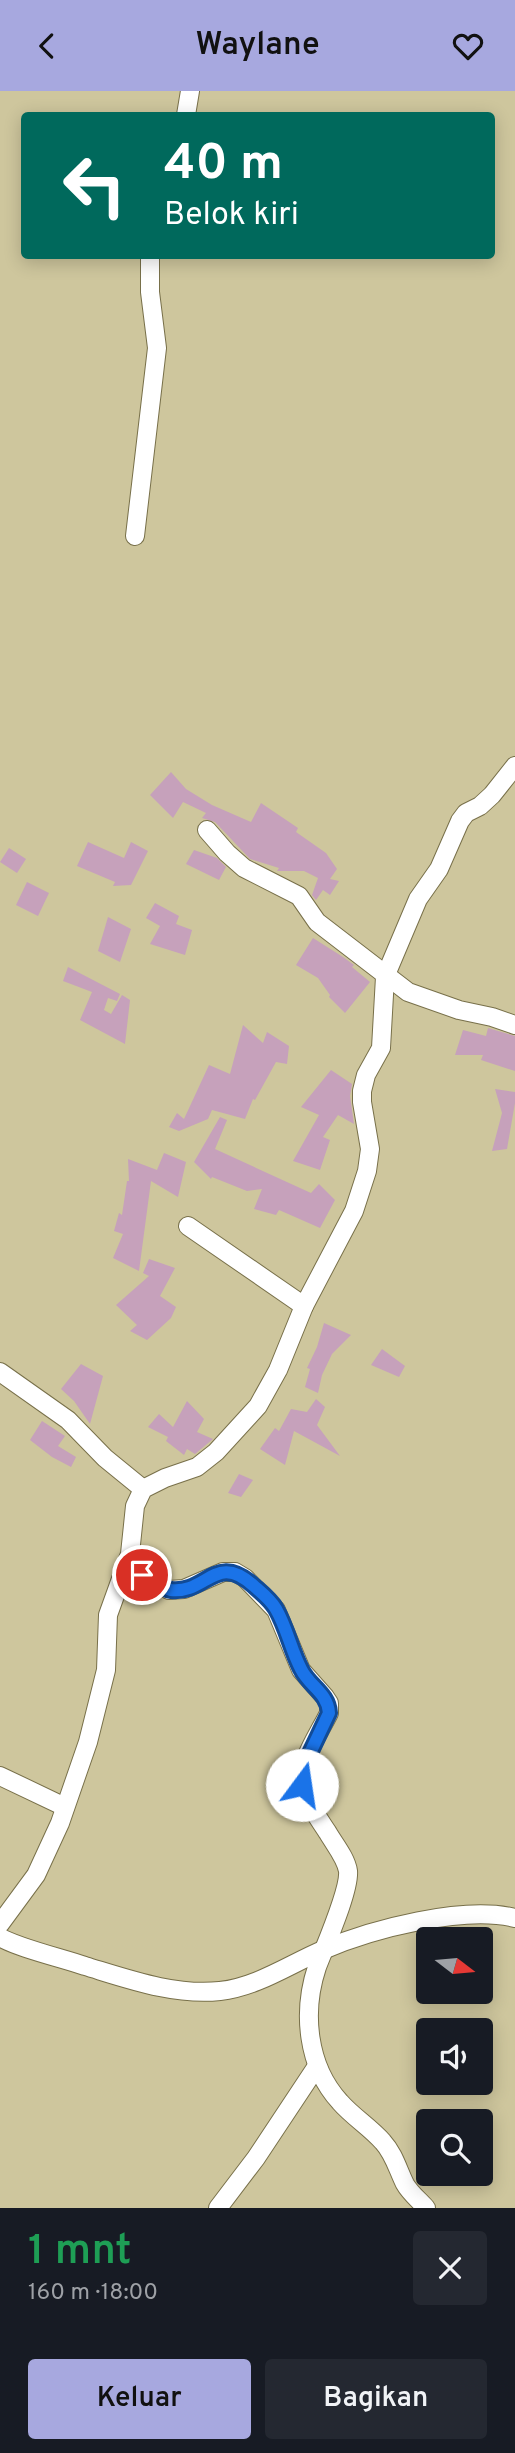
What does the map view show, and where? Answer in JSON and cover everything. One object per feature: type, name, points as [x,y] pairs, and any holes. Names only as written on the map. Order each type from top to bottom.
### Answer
[{"type":"street","points":[[186,112],[190,91]]},
{"type":"street","points":[[135,536],[157,356],[150,259]]},
{"type":"street","points":[[0,1924],[36,1875],[65,1807],[88,1742],[106,1670],[108,1615],[133,1539],[135,1506],[143,1489],[197,1467],[215,1452],[258,1406],[278,1370],[304,1306],[354,1211],[370,1159],[362,1091],[366,1075],[381,1048],[385,977],[418,899],[439,869],[460,821],[466,813],[480,806],[492,795],[515,765]]},
{"type":"street","points":[[207,830],[244,868],[299,896],[317,922],[385,977],[408,992],[433,1002],[515,1025]]},
{"type":"street","points":[[188,1226],[304,1306]]},
{"type":"street","points":[[0,1372],[68,1420],[105,1458],[143,1489]]},
{"type":"street","points":[[126,1565],[169,1590],[184,1589],[223,1572],[235,1572],[245,1578],[270,1601],[301,1670],[329,1703],[329,1713],[302,1770],[302,1785],[348,1872],[345,1890],[312,1984],[308,2022],[317,2066],[325,2083],[341,2103],[391,2151],[407,2186],[426,2208]]},
{"type":"street","points":[[0,1776],[65,1807]]},
{"type":"street","points":[[0,1937],[131,1980],[202,1993],[243,1986],[324,1949],[391,1926],[462,1916],[503,1915],[515,1918]]},
{"type":"street","points":[[218,2208],[256,2158],[317,2066]]},
{"type":"building","points":[[171,772],[186,789],[212,805],[251,822],[261,803],[298,828],[296,832],[326,853],[337,869],[330,879],[339,881],[330,895],[323,890],[316,900],[312,895],[318,878],[304,871],[277,871],[279,868],[250,859],[215,822],[202,818],[206,813],[183,802],[173,818],[150,795]]},
{"type":"building","points":[[88,842],[124,858],[131,842],[148,851],[131,885],[113,886],[115,882],[77,866]]},
{"type":"building","points":[[9,848],[26,859],[17,873],[0,862]]},
{"type":"building","points":[[194,850],[217,858],[226,867],[219,880],[186,864]]},
{"type":"building","points":[[27,882],[49,893],[38,916],[16,905]]},
{"type":"building","points":[[155,903],[179,916],[176,924],[192,930],[185,955],[150,944],[160,926],[146,918]]},
{"type":"building","points":[[108,917],[131,929],[120,962],[98,951]]},
{"type":"building","points":[[313,938],[354,965],[352,967],[370,982],[345,1013],[329,997],[318,978],[296,965]]},
{"type":"building","points":[[68,967],[120,994],[117,1001],[108,998],[104,1010],[111,1014],[122,995],[130,1000],[125,1044],[80,1020],[92,992],[63,981]]},
{"type":"building","points":[[243,1025],[263,1043],[267,1032],[289,1046],[287,1064],[276,1062],[255,1100],[253,1099],[245,1119],[212,1110],[208,1119],[179,1131],[169,1127],[177,1113],[184,1119],[209,1065],[230,1074]]},
{"type":"building","points":[[488,1028],[515,1036],[515,1071],[481,1060],[483,1055],[455,1055],[463,1030],[486,1036]]},
{"type":"building","points":[[331,1070],[352,1084],[350,1096],[354,1124],[338,1115],[323,1137],[330,1140],[320,1170],[293,1161],[319,1115],[301,1107]]},
{"type":"building","points":[[495,1089],[515,1092],[515,1103],[507,1149],[492,1151],[502,1113]]},
{"type":"building","points":[[220,1117],[227,1120],[215,1149],[311,1193],[319,1184],[335,1200],[320,1228],[279,1210],[276,1215],[254,1209],[262,1189],[247,1191],[212,1177],[211,1179],[194,1162]]},
{"type":"building","points":[[164,1153],[186,1162],[178,1197],[151,1181],[139,1271],[113,1258],[123,1234],[114,1231],[119,1213],[122,1215],[129,1181],[128,1159],[157,1170]]},
{"type":"building","points":[[149,1259],[175,1268],[160,1296],[176,1307],[171,1318],[147,1340],[130,1331],[137,1325],[116,1305],[149,1276],[143,1273]]},
{"type":"building","points":[[324,1323],[351,1335],[332,1354],[322,1375],[318,1393],[305,1387],[310,1369],[307,1368]]},
{"type":"building","points":[[382,1349],[405,1366],[399,1377],[371,1365]]},
{"type":"building","points":[[81,1364],[103,1376],[90,1424],[74,1401],[61,1389]]},
{"type":"building","points":[[316,1399],[325,1407],[317,1425],[340,1456],[294,1431],[285,1465],[260,1449],[275,1428],[279,1431],[291,1409],[307,1412]]},
{"type":"building","points":[[187,1401],[204,1419],[197,1432],[213,1439],[195,1454],[187,1449],[184,1455],[166,1441],[168,1437],[148,1427],[159,1414],[173,1427]]},
{"type":"building","points":[[42,1421],[65,1436],[58,1446],[76,1457],[71,1467],[30,1440]]},
{"type":"building","points":[[239,1474],[253,1480],[241,1497],[228,1493]]},
{"type":"route","points":[[142,1575],[169,1590],[184,1589],[223,1572],[235,1572],[270,1601],[284,1625],[301,1670],[329,1703],[329,1713],[302,1770],[302,1785]]}]
